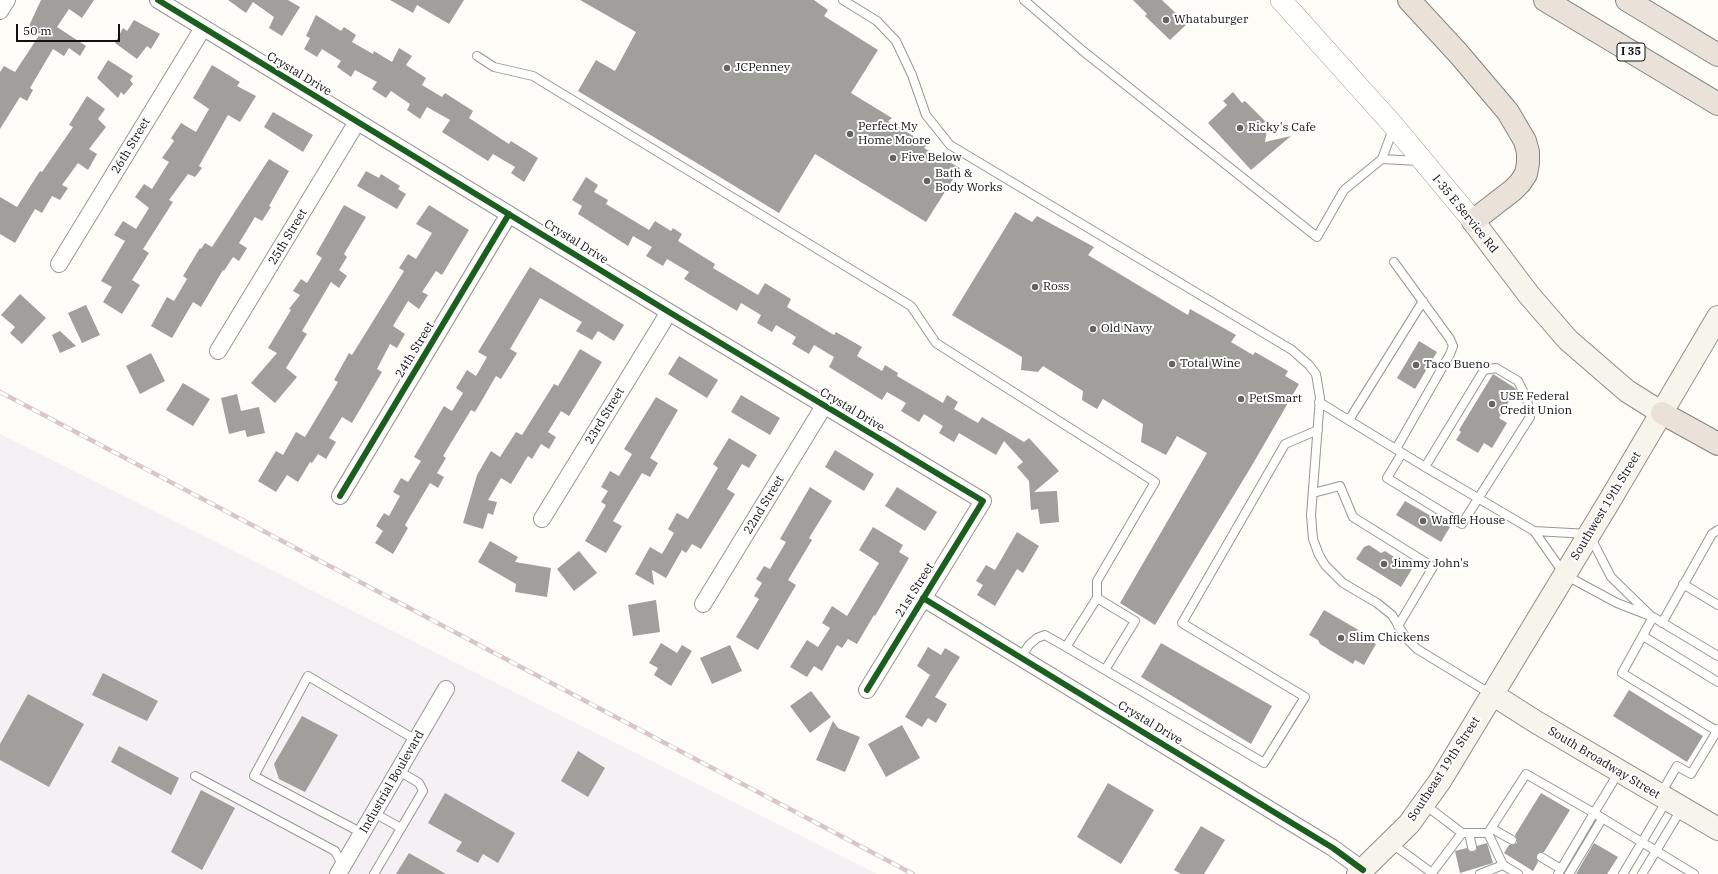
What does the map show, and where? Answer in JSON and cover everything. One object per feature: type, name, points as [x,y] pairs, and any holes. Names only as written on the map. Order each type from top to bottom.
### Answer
[{"type":"highway","points":[[1409,0],[1508,112],[1525,141],[1528,152],[1526,174],[1513,190],[1473,220]]},
{"type":"highway","name":"I 35","points":[[1545,0],[1718,104]]},
{"type":"highway","points":[[1627,0],[1718,55]]},
{"type":"highway","points":[[1662,413],[1718,444]]},
{"type":"main road","name":"I-35 E Service Rd","points":[[1473,220],[1529,295],[1568,340],[1627,391],[1662,413]]},
{"type":"main road","name":"Southwest 19th Street","points":[[1492,694],[1718,318]]},
{"type":"main road","name":"South Broadway Street","points":[[1492,694],[1619,772],[1717,828]]},
{"type":"main road","name":"Southeast 19th Street","points":[[1360,872],[1409,824],[1424,804],[1471,731],[1492,694]]},
{"type":"street","points":[[0,11],[7,0]]},
{"type":"street","name":"Crystal Drive","points":[[158,0],[668,312],[983,502]]},
{"type":"street","name":"I-35 E Service Rd","points":[[1281,0],[1394,126],[1473,220]]},
{"type":"street","name":"26th Street","points":[[59,264],[203,28]]},
{"type":"street","name":"25th Street","points":[[218,351],[357,122]]},
{"type":"street","name":"24th Street","points":[[340,496],[510,214]]},
{"type":"street","name":"23rd Street","points":[[542,520],[668,312]]},
{"type":"street","name":"22nd Street","points":[[703,604],[824,406]]},
{"type":"street","name":"21st Street","points":[[866,690],[983,502]]},
{"type":"street","name":"Crystal Drive","points":[[923,598],[1333,848],[1360,872]]},
{"type":"street","name":"Industrial Boulevard","points":[[340,872],[446,689]]},
{"type":"lane","points":[[843,0],[877,21],[896,41],[912,75],[926,115],[950,145],[1302,357],[1316,374],[1319,402],[1311,515],[1313,539],[1325,565],[1343,583],[1377,603],[1392,615],[1406,638],[1417,648],[1492,694]]},
{"type":"lane","points":[[1024,0],[1079,47],[1317,237],[1344,190],[1382,159],[1394,126]]},
{"type":"lane","points":[[477,56],[494,67],[533,76],[911,306],[936,343],[1155,482],[1097,582],[1097,598],[1066,647]]},
{"type":"lane","points":[[1382,159],[1423,161]]},
{"type":"lane","points":[[1394,262],[1423,300],[1450,339],[1453,346],[1399,451],[1387,478],[1462,524],[1530,417],[1527,399],[1518,381],[1496,368],[1484,370],[1424,467]]},
{"type":"lane","points":[[1349,420],[1423,300]]},
{"type":"lane","points":[[1319,402],[1424,467],[1479,498],[1534,532],[1564,575],[1617,603],[1653,617]]},
{"type":"lane","points":[[1021,658],[1029,645],[1037,638],[1046,635],[1264,763],[1305,697],[1182,623],[1285,444],[1318,430]]},
{"type":"lane","points":[[1313,493],[1340,486],[1353,517],[1433,567],[1398,626]]},
{"type":"lane","points":[[1662,623],[1712,534],[1718,530]]},
{"type":"lane","points":[[1534,532],[1589,534],[1612,577],[1653,617],[1718,656]]},
{"type":"lane","points":[[1683,584],[1718,605]]},
{"type":"lane","points":[[1097,598],[1135,622],[1105,670]]},
{"type":"lane","points":[[1642,874],[1656,851],[1670,801],[1677,766],[1691,774],[1718,730],[1622,673],[1653,617]]},
{"type":"lane","points":[[1643,636],[1718,682]]},
{"type":"lane","points":[[362,833],[254,776],[308,676],[416,740]]},
{"type":"lane","points":[[374,874],[422,792],[419,782],[399,771]]},
{"type":"lane","points":[[1541,857],[1560,871],[1619,772]]},
{"type":"lane","points":[[1490,831],[1526,774],[1594,813],[1694,874]]},
{"type":"lane","points":[[195,776],[335,851],[340,872]]},
{"type":"lane","points":[[1614,874],[1624,871],[1670,801]]},
{"type":"lane","points":[[1424,804],[1465,833],[1472,847]]},
{"type":"lane","points":[[374,813],[401,828]]},
{"type":"lane","points":[[1569,874],[1602,819]]},
{"type":"lane","points":[[1490,831],[1503,865],[1518,874]]},
{"type":"lane","points":[[1391,843],[1433,874],[1465,833],[1490,831],[1512,840]]},
{"type":"lane","points":[[1478,872],[1503,865]]},
{"type":"shaded area","points":[[0,434],[877,874],[0,874]]},
{"type":"building","points":[[41,0],[94,0],[82,18],[69,9],[57,27],[86,46],[80,56],[69,48],[64,56],[53,49],[30,88],[33,90],[27,101],[20,97],[0,129],[0,72],[4,66],[15,72],[40,34],[28,28]]},
{"type":"building","points":[[228,0],[288,0],[300,7],[282,36],[269,28],[274,17],[253,2],[246,13]]},
{"type":"building","points":[[390,0],[464,0],[449,24],[417,5],[413,13]]},
{"type":"building","points":[[580,0],[814,0],[828,10],[824,16],[878,50],[851,93],[892,118],[888,121],[927,144],[924,148],[960,168],[926,222],[815,154],[779,213],[578,91],[596,60],[615,71],[636,32]]},
{"type":"building","name":"Whataburger","points":[[1133,0],[1162,0],[1187,24],[1170,40],[1145,16],[1147,14]]},
{"type":"building","points":[[316,15],[341,31],[344,27],[356,35],[352,42],[373,54],[374,51],[392,62],[399,48],[412,56],[406,65],[426,78],[422,85],[442,97],[445,93],[473,111],[469,118],[509,144],[511,141],[538,158],[524,182],[511,173],[515,167],[493,154],[488,161],[442,132],[450,120],[427,107],[420,119],[407,110],[410,104],[391,91],[386,98],[372,89],[377,82],[355,70],[351,77],[337,67],[341,61],[322,49],[317,57],[304,49],[310,38],[306,36]]},
{"type":"building","points":[[134,20],[160,34],[151,49],[147,46],[137,59],[115,43],[123,28],[127,31]]},
{"type":"building","points":[[108,60],[133,76],[130,80],[133,84],[124,95],[121,92],[118,98],[97,78]]},
{"type":"building","points":[[212,65],[240,82],[237,86],[256,96],[240,122],[228,115],[199,166],[202,168],[195,177],[188,174],[169,200],[173,202],[143,249],[149,253],[132,280],[140,285],[122,314],[103,302],[112,287],[101,281],[125,241],[114,235],[123,221],[136,229],[149,208],[135,197],[144,184],[152,189],[169,162],[162,158],[174,141],[171,138],[181,123],[196,132],[209,109],[193,98]]},
{"type":"building","name":"Ricky's Cafe","points":[[1233,92],[1242,103],[1245,101],[1268,124],[1265,142],[1291,136],[1251,170],[1208,123],[1227,105],[1223,101]]},
{"type":"building","points":[[87,96],[105,109],[98,119],[106,127],[89,149],[97,154],[88,170],[78,163],[62,185],[68,188],[60,200],[52,196],[42,213],[35,209],[15,243],[0,234],[0,197],[17,207],[40,171],[42,172],[73,127],[69,125]]},
{"type":"building","points":[[273,112],[313,135],[303,152],[264,127]]},
{"type":"building","points":[[269,159],[289,171],[269,206],[271,207],[262,221],[255,217],[239,243],[247,248],[239,261],[233,257],[224,271],[223,270],[201,307],[193,302],[172,338],[151,326],[167,297],[174,301],[187,279],[183,276],[200,248],[201,249],[205,243],[212,247]]},
{"type":"building","points":[[366,171],[379,178],[381,174],[400,186],[398,189],[406,194],[397,209],[357,186]]},
{"type":"building","points":[[586,177],[598,185],[594,192],[608,200],[606,204],[649,230],[655,221],[671,231],[673,228],[682,234],[678,241],[715,264],[713,268],[758,295],[765,283],[791,299],[787,307],[834,335],[836,332],[862,347],[857,356],[882,371],[885,365],[898,373],[897,376],[943,403],[947,395],[958,402],[954,409],[978,423],[982,417],[1024,442],[1029,438],[1059,471],[1034,492],[1057,491],[1059,522],[1040,524],[1038,509],[1031,510],[1029,481],[1017,467],[1023,462],[1004,441],[996,455],[959,433],[954,442],[939,433],[943,426],[924,414],[919,422],[901,411],[906,403],[887,392],[882,400],[829,367],[834,357],[814,345],[809,354],[792,344],[796,337],[776,325],[772,332],[757,323],[761,315],[741,303],[737,311],[684,279],[689,272],[667,259],[663,266],[646,256],[652,247],[633,236],[628,246],[578,214],[582,206],[572,200]]},
{"type":"building","points":[[344,205],[366,217],[344,254],[347,257],[339,270],[347,276],[339,288],[331,282],[302,331],[307,334],[286,368],[297,377],[275,403],[251,383],[277,353],[268,348],[291,310],[289,309],[300,295],[293,291],[301,279],[307,283],[322,258],[316,254]]},
{"type":"building","points":[[429,205],[469,230],[442,275],[436,271],[422,292],[428,295],[419,309],[408,301],[393,326],[405,334],[397,348],[390,344],[377,369],[382,372],[352,423],[342,417],[329,438],[336,442],[326,459],[318,454],[312,463],[310,462],[298,482],[287,475],[276,492],[258,481],[276,451],[283,455],[296,432],[305,437],[338,382],[334,380],[349,353],[352,355],[404,271],[399,268],[408,254],[416,259],[432,233],[416,224]]},
{"type":"building","points":[[1015,212],[1032,222],[1037,216],[1094,247],[1088,255],[1188,315],[1190,309],[1236,335],[1231,342],[1253,355],[1255,352],[1288,371],[1285,376],[1299,384],[1251,467],[1155,625],[1120,603],[1207,453],[1177,436],[1166,455],[1141,442],[1143,424],[1103,399],[1097,409],[1082,400],[1083,391],[1043,366],[1038,372],[1021,370],[1022,357],[952,315]]},
{"type":"building","points":[[530,267],[624,325],[614,341],[598,331],[592,340],[576,331],[582,322],[540,298],[510,349],[517,353],[501,379],[496,376],[475,412],[471,410],[443,456],[446,458],[437,473],[444,477],[438,488],[430,483],[405,525],[408,528],[393,554],[375,543],[383,531],[376,526],[384,513],[389,516],[400,496],[393,492],[401,478],[408,482],[421,461],[414,457],[444,406],[452,411],[463,393],[456,388],[467,370],[476,376],[487,357],[478,352]]},
{"type":"building","points":[[20,294],[46,318],[22,344],[10,333],[15,327],[1,315]]},
{"type":"building","points":[[86,305],[100,335],[82,343],[68,313]]},
{"type":"building","points":[[60,331],[76,346],[60,353],[52,335]]},
{"type":"building","name":"Taco Bueno","points":[[1419,341],[1437,352],[1415,389],[1397,378]]},
{"type":"building","points":[[580,349],[602,362],[569,416],[561,411],[548,432],[556,437],[549,449],[541,444],[532,459],[528,456],[511,484],[501,478],[488,500],[497,502],[493,515],[488,513],[483,529],[463,523],[477,475],[491,451],[500,457],[516,432],[522,435],[554,384],[558,386]]},
{"type":"building","points":[[151,353],[165,381],[140,394],[126,366]]},
{"type":"building","points":[[679,356],[718,380],[707,398],[668,374]]},
{"type":"building","name":"USE Federal Credit Union","points":[[1493,374],[1516,390],[1499,418],[1507,423],[1492,448],[1484,443],[1478,453],[1456,440],[1461,432],[1459,430]]},
{"type":"building","points":[[183,383],[210,399],[193,426],[166,410]]},
{"type":"building","points":[[237,394],[241,411],[259,407],[265,433],[247,437],[245,430],[229,434],[221,398]]},
{"type":"building","points":[[741,395],[780,418],[770,435],[731,412]]},
{"type":"building","points":[[656,397],[678,410],[650,458],[658,463],[650,477],[642,473],[613,521],[622,526],[606,553],[585,541],[606,505],[601,502],[608,491],[601,487],[610,471],[619,476],[632,454],[624,449]]},
{"type":"building","points":[[729,438],[757,455],[749,468],[742,464],[727,489],[735,494],[701,549],[692,544],[686,553],[682,550],[666,578],[652,570],[654,585],[635,574],[650,547],[662,554],[674,533],[668,529],[677,513],[688,519],[718,468],[713,464]]},
{"type":"building","points":[[835,450],[874,474],[864,491],[825,467]]},
{"type":"building","points":[[810,487],[832,501],[809,538],[812,540],[788,580],[796,585],[758,650],[736,637],[759,599],[754,596],[762,583],[756,579],[764,566],[770,569],[786,542],[780,539]]},
{"type":"building","points":[[897,487],[937,512],[925,531],[885,506]]},
{"type":"building","name":"Waffle House","points":[[1405,501],[1450,527],[1441,542],[1396,515]]},
{"type":"building","points":[[873,527],[903,545],[899,552],[909,558],[857,644],[848,639],[842,648],[837,645],[822,671],[814,666],[807,677],[790,667],[807,640],[818,647],[830,628],[822,623],[832,606],[847,616],[879,563],[859,550]]},
{"type":"building","points":[[1017,532],[1039,546],[1023,573],[1017,569],[995,606],[977,595],[983,585],[976,581],[986,565],[995,570]]},
{"type":"building","points":[[490,541],[518,557],[515,562],[551,568],[547,597],[515,592],[516,584],[478,562]]},
{"type":"building","name":"Jimmy John's","points":[[1369,545],[1381,553],[1385,551],[1412,569],[1401,587],[1356,559],[1364,547]]},
{"type":"building","points":[[579,551],[597,573],[574,591],[557,569]]},
{"type":"building","points":[[656,600],[660,632],[633,636],[628,605]]},
{"type":"building","name":"Slim Chickens","points":[[1324,610],[1369,636],[1367,639],[1376,644],[1364,665],[1355,660],[1353,664],[1320,644],[1318,640],[1309,635]]},
{"type":"building","points":[[661,643],[677,653],[682,645],[692,651],[671,686],[654,675],[658,668],[649,663]]},
{"type":"building","points":[[1161,643],[1272,706],[1251,744],[1141,677]]},
{"type":"building","points":[[730,645],[742,671],[712,684],[700,658]]},
{"type":"building","points":[[928,647],[941,655],[945,648],[960,657],[935,697],[947,704],[936,723],[928,718],[922,727],[905,717],[930,675],[917,666]]},
{"type":"building","points":[[103,673],[158,701],[147,721],[92,695]]},
{"type":"building","points":[[1629,690],[1703,736],[1687,762],[1613,716]]},
{"type":"building","points":[[811,691],[831,717],[810,733],[790,706]]},
{"type":"building","points":[[28,694],[84,724],[49,787],[0,760],[0,744]]},
{"type":"building","points":[[302,716],[338,735],[305,792],[279,779],[274,764]]},
{"type":"building","points":[[833,721],[838,728],[860,737],[845,772],[816,760]]},
{"type":"building","points":[[902,725],[920,758],[886,777],[868,744]]},
{"type":"building","points":[[119,746],[179,778],[171,795],[111,762]]},
{"type":"building","points":[[578,751],[605,768],[588,797],[561,781]]},
{"type":"building","points":[[1108,783],[1154,810],[1121,864],[1077,837]]},
{"type":"building","points":[[201,790],[235,808],[202,870],[171,852]]},
{"type":"building","points":[[445,793],[515,833],[498,863],[483,854],[478,863],[456,851],[462,842],[428,823]]},
{"type":"building","points":[[1541,793],[1570,810],[1544,852],[1537,854],[1536,857],[1538,862],[1533,871],[1504,853],[1509,845],[1517,843],[1515,835]]},
{"type":"building","points":[[1201,826],[1225,840],[1204,874],[1181,874],[1174,870]]},
{"type":"building","points":[[1487,843],[1493,863],[1460,873],[1455,851],[1467,848],[1470,852],[1474,852],[1477,849],[1477,846]]},
{"type":"building","points":[[1594,843],[1618,857],[1607,874],[1576,874]]},
{"type":"building","points":[[409,853],[446,874],[396,874]]},
{"type":"railway","points":[[0,392],[913,874]]},
{"type":"cycle path","points":[[158,0],[669,312],[983,501],[867,690]]},
{"type":"cycle path","points":[[340,496],[509,214]]},
{"type":"cycle path","points":[[923,598],[1333,848],[1363,870]]},
{"type":"place","name":"Whataburger","points":[[1166,20]]},
{"type":"place","name":"JCPenney","points":[[727,68]]},
{"type":"place","name":"Ricky's Cafe","points":[[1240,128]]},
{"type":"place","name":"Perfect My Home Moore","points":[[850,134]]},
{"type":"place","name":"Five Below","points":[[893,158]]},
{"type":"place","name":"Bath & Body Works","points":[[927,181]]},
{"type":"place","name":"Ross","points":[[1035,287]]},
{"type":"place","name":"Old Navy","points":[[1093,329]]},
{"type":"place","name":"Total Wine","points":[[1172,364]]},
{"type":"place","name":"Taco Bueno","points":[[1416,365]]},
{"type":"place","name":"PetSmart","points":[[1241,399]]},
{"type":"place","name":"USE Federal Credit Union","points":[[1492,404]]},
{"type":"place","name":"Waffle House","points":[[1423,521]]},
{"type":"place","name":"Jimmy John's","points":[[1384,564]]},
{"type":"place","name":"Slim Chickens","points":[[1341,638]]}]
